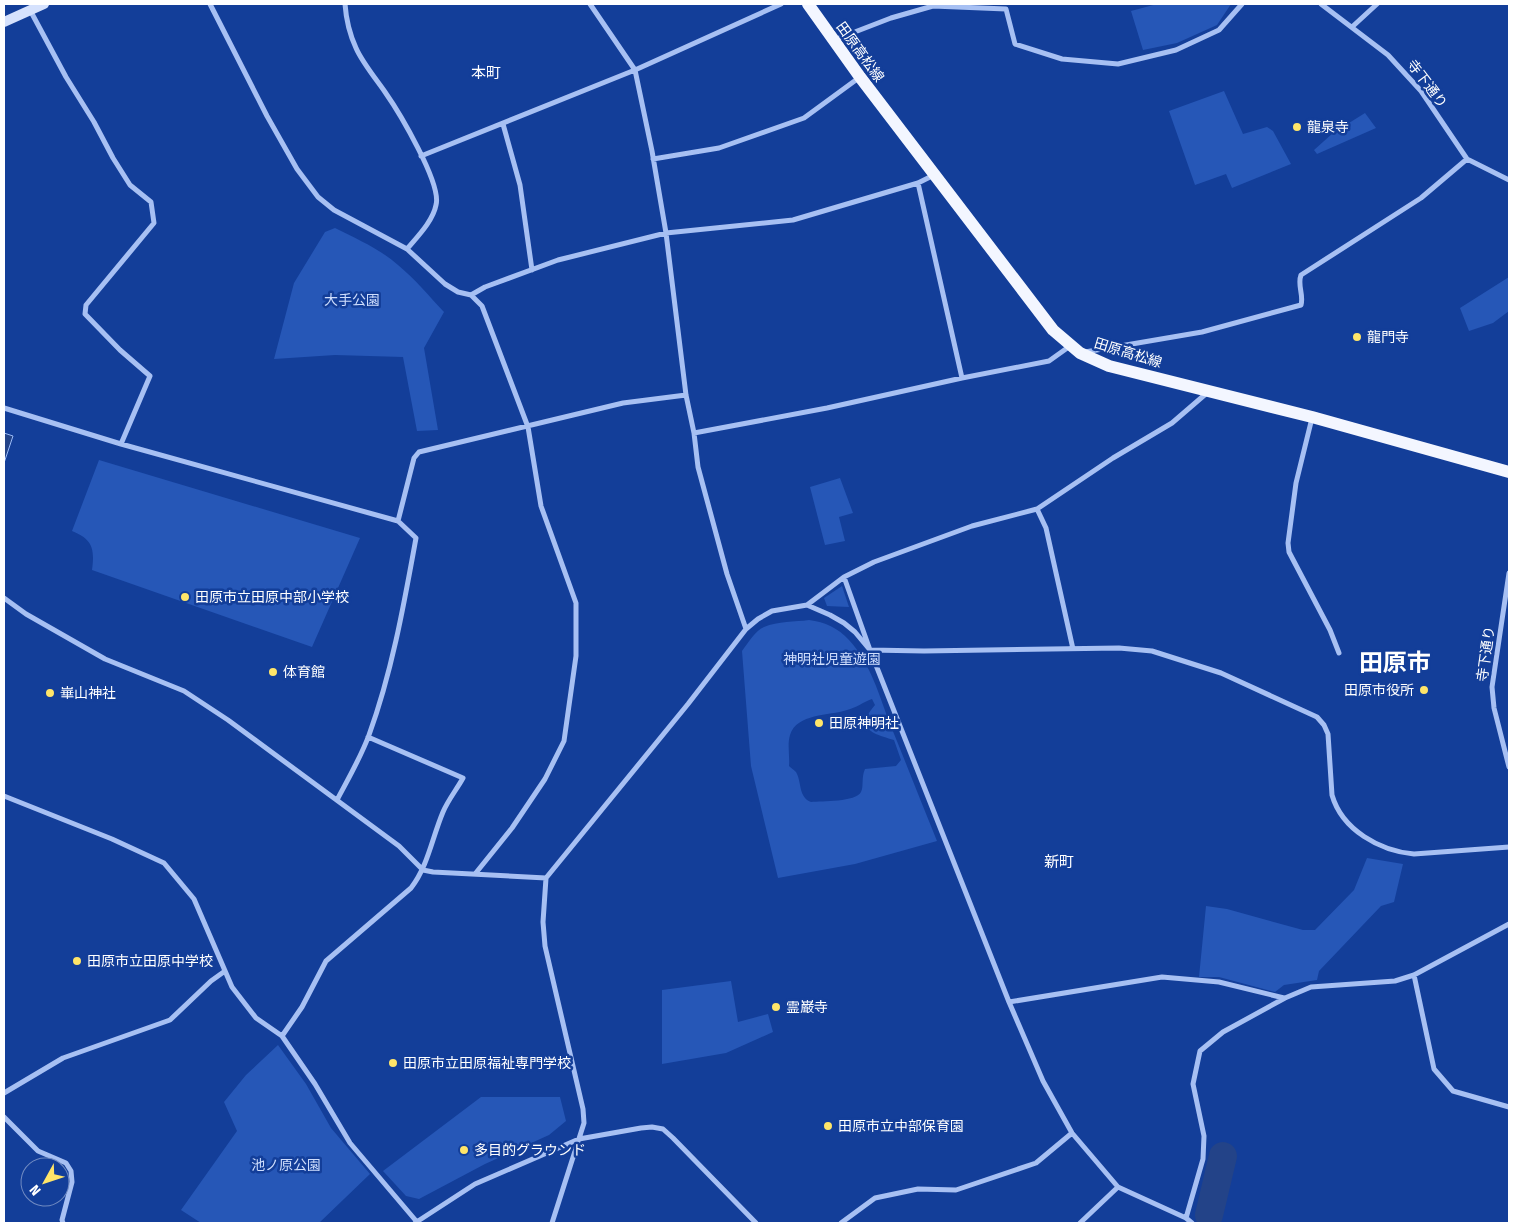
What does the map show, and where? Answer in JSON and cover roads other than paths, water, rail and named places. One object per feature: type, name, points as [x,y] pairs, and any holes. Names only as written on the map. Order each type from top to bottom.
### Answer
[{"type":"main road","name":"田原高松線","points":[[808,4],[860,77],[1053,330],[1075,350],[1109,366],[1312,417],[1509,472]]},
{"type":"street","points":[[4,22],[44,4]]},
{"type":"street","points":[[210,4],[267,116],[308,184],[318,197],[334,210],[407,249],[445,284],[458,292],[470,295],[482,306],[528,426],[541,506],[576,603],[576,656],[564,741],[545,778],[512,828],[475,874]]},
{"type":"street","points":[[345,4],[356,49],[392,103],[433,180],[437,195],[436,206],[423,230],[407,249]]},
{"type":"street","points":[[590,4],[635,70],[666,233],[686,395],[694,433],[698,467],[727,574],[746,629]]},
{"type":"street","points":[[421,156],[635,70],[780,4]]},
{"type":"street","points":[[833,41],[925,6],[1005,6],[1015,44],[1062,59],[1118,64],[1176,50],[1219,30],[1242,4]]},
{"type":"street","name":"寺下通り","points":[[1321,4],[1388,54],[1398,64],[1421,91],[1467,159],[1509,180]]},
{"type":"street","points":[[1352,27],[1376,4]]},
{"type":"street","points":[[30,10],[66,77],[130,185],[152,202],[154,223],[86,305],[86,314],[120,350],[150,376],[121,444]]},
{"type":"street","points":[[653,159],[719,148],[804,118],[860,77]]},
{"type":"street","points":[[502,124],[520,185],[532,270]]},
{"type":"street","points":[[694,433],[827,408],[1049,361],[1075,350],[1202,332],[1301,305],[1303,300],[1299,279],[1301,275],[1421,198],[1467,159]]},
{"type":"street","points":[[470,295],[486,287],[558,260],[666,233],[793,220],[918,182],[934,175]]},
{"type":"street","points":[[918,182],[962,378]]},
{"type":"street","points":[[552,1223],[584,1123],[584,1109],[545,946],[543,922],[546,878],[688,704],[746,629],[758,618],[772,611],[806,605],[844,577],[874,562],[972,526],[1037,509],[1113,458],[1172,423],[1209,391]]},
{"type":"street","points":[[398,520],[414,458],[419,452],[623,403],[686,395]]},
{"type":"street","points":[[4,408],[121,444],[398,520],[416,538],[398,633],[380,701],[368,736],[337,800]]},
{"type":"street","points":[[1312,417],[1296,483],[1288,543],[1289,552],[1330,630],[1339,653]]},
{"type":"street","points":[[1037,509],[1046,528],[1073,649]]},
{"type":"street","name":"寺下通り","points":[[1509,573],[1492,687],[1494,708],[1509,767]]},
{"type":"street","points":[[844,577],[870,650],[1009,1002],[1043,1081],[1072,1133],[1118,1187],[1186,1218],[1192,1223]]},
{"type":"street","points":[[4,598],[26,614],[105,660],[184,691],[228,720],[399,846],[423,870],[546,878]]},
{"type":"street","points":[[806,605],[844,623],[855,632],[870,650],[1119,648],[1152,651],[1220,673],[1317,717],[1324,725],[1328,734],[1334,805],[1348,822],[1367,839],[1401,852],[1414,854],[1509,847]]},
{"type":"street","points":[[282,1036],[302,1008],[326,961],[411,888],[423,870],[443,811],[463,778],[368,736]]},
{"type":"street","points":[[4,796],[112,839],[164,863],[194,899],[232,987],[256,1018],[282,1036],[315,1084],[350,1143],[416,1223],[475,1184],[579,1139],[641,1128],[662,1129],[673,1138],[756,1223]]},
{"type":"street","points":[[1186,1218],[1203,1159],[1204,1136],[1193,1084],[1200,1051],[1223,1032],[1285,998],[1311,988],[1394,981],[1414,974],[1509,924]]},
{"type":"street","points":[[4,1093],[63,1058],[170,1020],[210,981],[225,971]]},
{"type":"street","points":[[1414,974],[1434,1069],[1453,1091],[1509,1107]]},
{"type":"street","points":[[1009,1002],[1162,977],[1218,982],[1285,998]]},
{"type":"street","points":[[4,1117],[38,1151],[66,1163],[72,1171],[72,1182],[62,1220],[63,1223]]},
{"type":"street","points":[[841,1223],[875,1198],[918,1189],[956,1190],[1036,1163],[1072,1133]]},
{"type":"street","points":[[1080,1223],[1118,1187]]},
{"type":"waterway","points":[[1209,1215],[1223,1156]]},
{"type":"place","name":"龍泉寺","points":[[1297,127]]},
{"type":"place","name":"龍門寺","points":[[1357,337]]},
{"type":"place","name":"田原市立田原中部小学校","points":[[185,597]]},
{"type":"place","name":"体育館","points":[[273,672]]},
{"type":"place","name":"田原市役所","points":[[1424,690]]},
{"type":"place","name":"崋山神社","points":[[50,693]]},
{"type":"place","name":"田原神明社","points":[[819,723]]},
{"type":"place","name":"田原市立田原中学校","points":[[77,961]]},
{"type":"place","name":"霊巌寺","points":[[776,1007]]},
{"type":"place","name":"田原市立田原福祉専門学校","points":[[393,1063]]},
{"type":"place","name":"田原市立中部保育園","points":[[828,1126]]},
{"type":"place","name":"多目的グラウンド","points":[[464,1150]]},
{"type":"district","name":"本町","points":[[486,73]]},
{"type":"district","name":"田原市","points":[[1395,663]]},
{"type":"district","name":"新町","points":[[1059,862]]},
{"type":"park label","name":"大手公園","points":[[352,300]]},
{"type":"park label","name":"神明社児童遊園","points":[[832,659]]},
{"type":"park label","name":"池ノ原公園","points":[[286,1165]]}]
